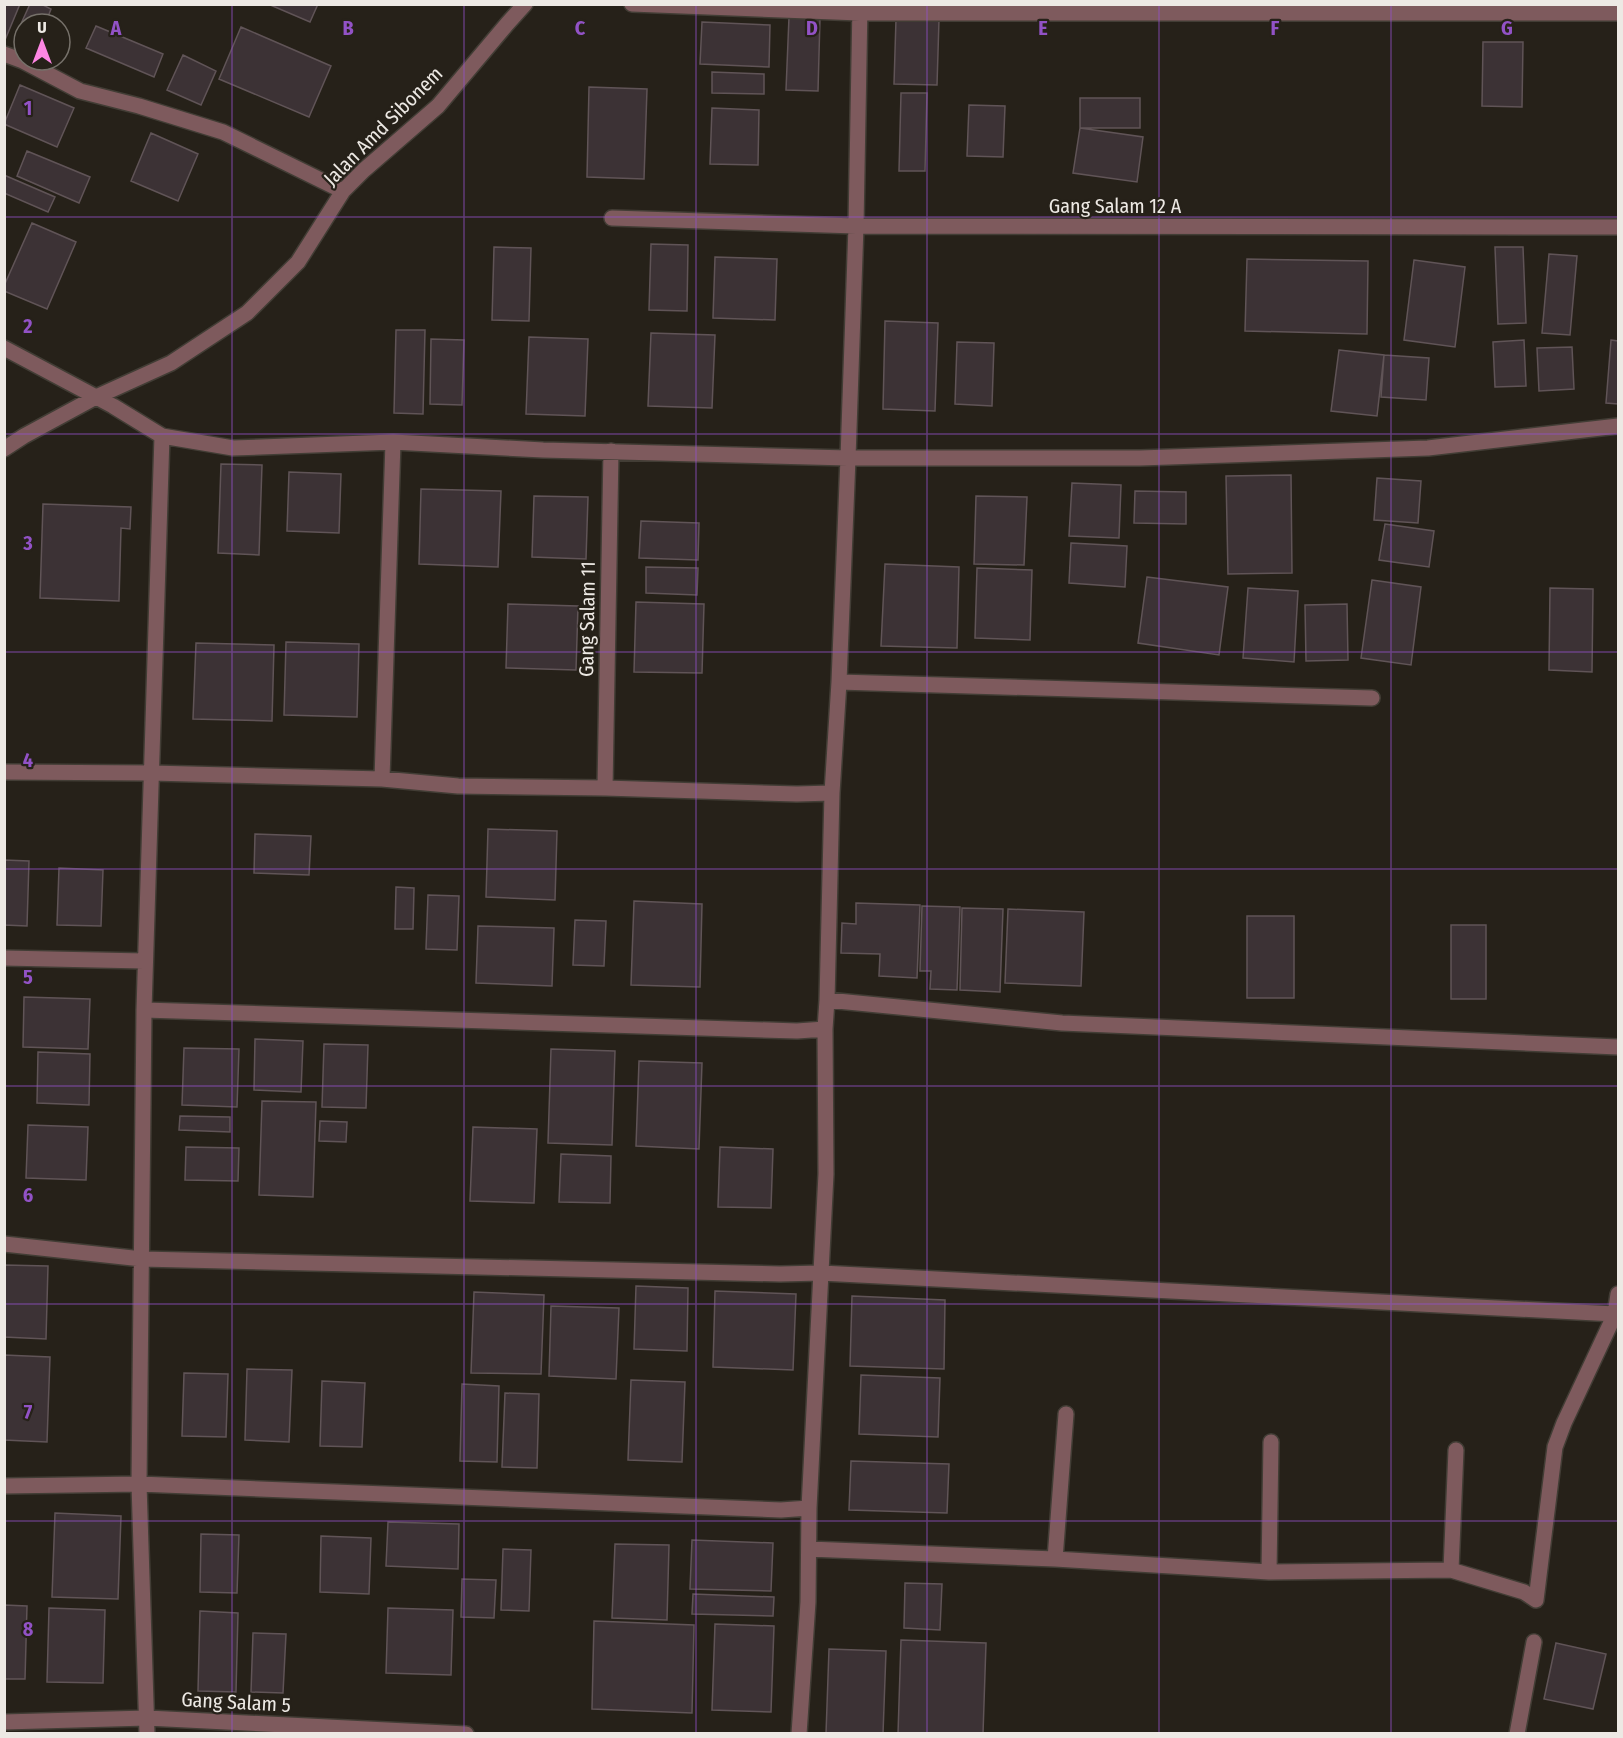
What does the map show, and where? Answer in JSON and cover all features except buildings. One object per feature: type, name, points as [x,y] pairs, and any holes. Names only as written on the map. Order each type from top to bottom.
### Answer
[{"type":"street","name":"Jalan Amd Sibonem","points":[[4,449],[96,397],[171,363],[247,313],[298,262],[343,191],[438,106],[525,4]]},
{"type":"street","points":[[632,4],[860,9],[1618,13]]},
{"type":"street","points":[[800,1734],[808,1602],[809,1508],[826,1174],[825,1029],[832,793],[839,682],[856,226],[860,9]]},
{"type":"street","points":[[4,54],[23,60],[80,91],[139,106],[223,132],[343,191]]},
{"type":"street","name":"Gang Salam 12 A","points":[[612,218],[856,226],[1618,227]]},
{"type":"street","points":[[4,348],[113,406],[162,436],[233,448],[393,442],[543,450],[848,458],[1140,458],[1428,448],[1618,426]]},
{"type":"street","points":[[147,1726],[139,1484],[144,961],[162,436]]},
{"type":"street","points":[[382,779],[393,442]]},
{"type":"street","name":"Gang Salam 11","points":[[606,788],[610,451]]},
{"type":"street","points":[[839,682],[1372,698]]},
{"type":"street","points":[[4,772],[152,773],[382,779],[458,786],[832,793]]},
{"type":"street","points":[[4,958],[144,961]]},
{"type":"street","points":[[827,1000],[1062,1023],[1618,1047]]},
{"type":"street","points":[[144,1010],[785,1030],[825,1029]]},
{"type":"street","points":[[4,1244],[142,1259],[821,1273],[1615,1314]]},
{"type":"street","points":[[809,1549],[1055,1559],[1269,1572],[1451,1570],[1524,1592],[1536,1600],[1555,1447],[1615,1314],[1618,1294]]},
{"type":"street","points":[[1055,1559],[1066,1414]]},
{"type":"street","points":[[1269,1572],[1271,1442]]},
{"type":"street","points":[[1451,1570],[1456,1450]]},
{"type":"street","points":[[4,1486],[139,1484],[781,1510],[809,1508]]},
{"type":"street","points":[[1517,1734],[1534,1642]]},
{"type":"street","name":"Gang Salam 5","points":[[4,1722],[466,1734]]}]
